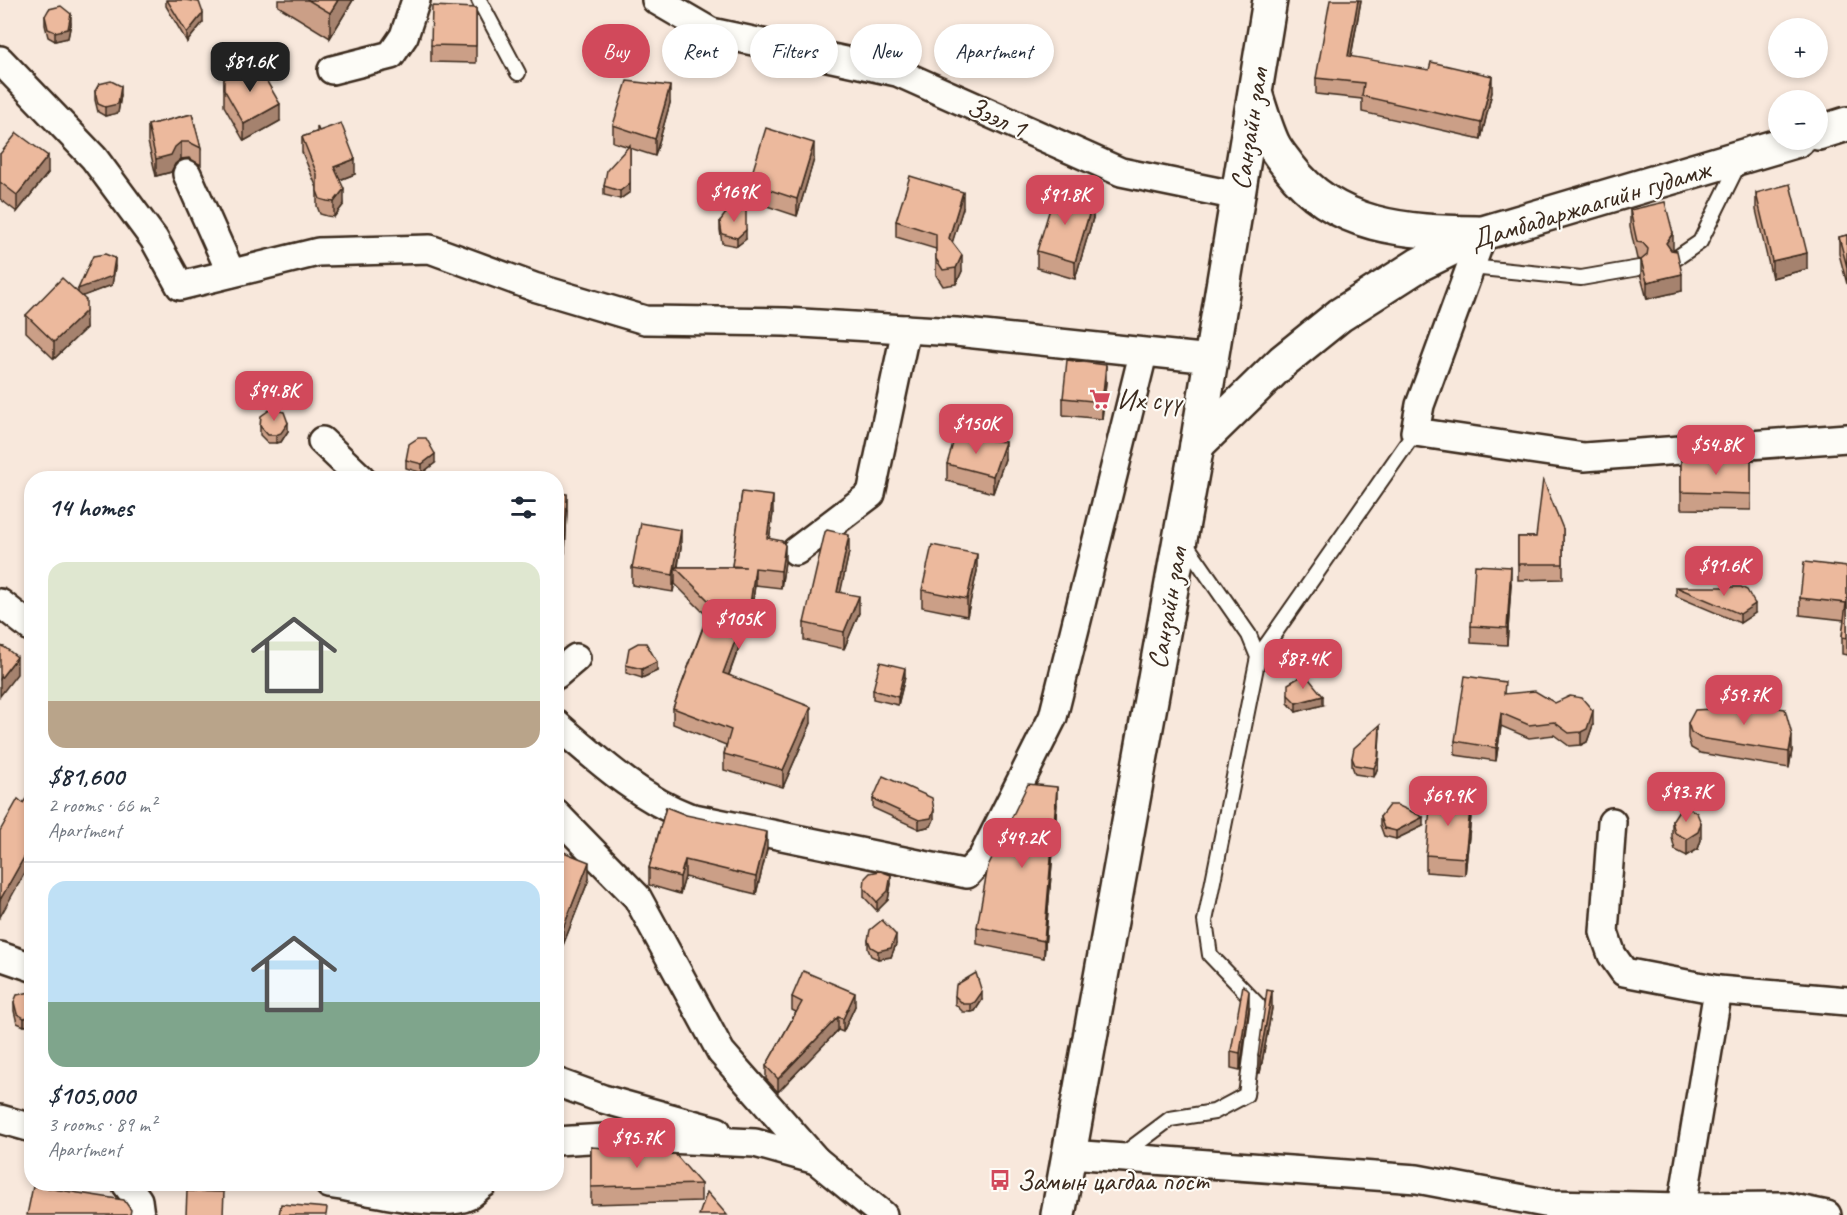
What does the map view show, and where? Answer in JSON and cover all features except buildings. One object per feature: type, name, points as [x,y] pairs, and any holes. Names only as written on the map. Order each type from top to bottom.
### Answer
[{"type":"main road","name":"Санзайн зам","points":[[1058,1215],[1197,445],[1270,0]]},
{"type":"main road","points":[[1254,92],[1273,146],[1300,182],[1335,209],[1374,224],[1420,232],[1483,233]]},
{"type":"main road","points":[[1828,130],[1847,124]]},
{"type":"main road","name":"Дамбадаржаагийн гудамж","points":[[1197,445],[1283,361],[1340,315],[1420,264],[1483,233],[1768,149]]},
{"type":"street","points":[[332,69],[391,54],[404,36],[416,0]]},
{"type":"street","name":"Зээл 1","points":[[656,0],[711,32],[897,72],[1121,172],[1238,196]]},
{"type":"street","points":[[0,60],[94,158],[154,239],[180,286],[318,252],[430,249],[534,287],[645,320],[785,322],[956,332],[1143,354],[1211,359]]},
{"type":"street","points":[[188,174],[231,273]]},
{"type":"street","points":[[1483,233],[1424,395],[1415,432],[1584,457],[1847,438]]},
{"type":"street","points":[[796,551],[871,494],[906,329]]},
{"type":"street","points":[[564,731],[660,806],[689,817],[967,874],[982,858],[1053,717],[1143,354]]},
{"type":"street","points":[[322,441],[354,471]]},
{"type":"street","points":[[0,603],[24,622]]},
{"type":"street","points":[[564,822],[637,897],[722,1053],[816,1160],[883,1215]]},
{"type":"street","points":[[1612,822],[1604,932],[1612,955],[1624,972],[1718,990],[1847,1001]]},
{"type":"street","points":[[0,956],[24,965]]},
{"type":"street","points":[[1682,1208],[1718,990]]},
{"type":"street","points":[[564,1085],[603,1099],[816,1160]]},
{"type":"street","points":[[0,1119],[24,1126]]},
{"type":"street","points":[[564,1141],[622,1137],[755,1143],[816,1160]]},
{"type":"street","points":[[1069,1154],[1417,1179],[1550,1204],[1682,1208],[1783,1206],[1827,1215]]},
{"type":"street","points":[[131,1191],[138,1200],[140,1215]]},
{"type":"street","points":[[347,1191],[379,1203],[419,1201],[449,1208],[474,1191]]},
{"type":"lane","points":[[479,0],[518,73]]},
{"type":"lane","points":[[1675,260],[1700,242],[1743,157]]},
{"type":"lane","points":[[1471,267],[1581,278],[1639,268]]},
{"type":"lane","points":[[1119,1157],[1170,1119],[1214,1112],[1246,1095],[1258,1005],[1210,955],[1206,921],[1258,657],[1415,432]]},
{"type":"lane","points":[[1180,536],[1249,635],[1258,657]]},
{"type":"place","name":"Их сүү","points":[[1100,399]]},
{"type":"place","name":"Замын цагдаа пост","points":[[1000,1180]]}]
